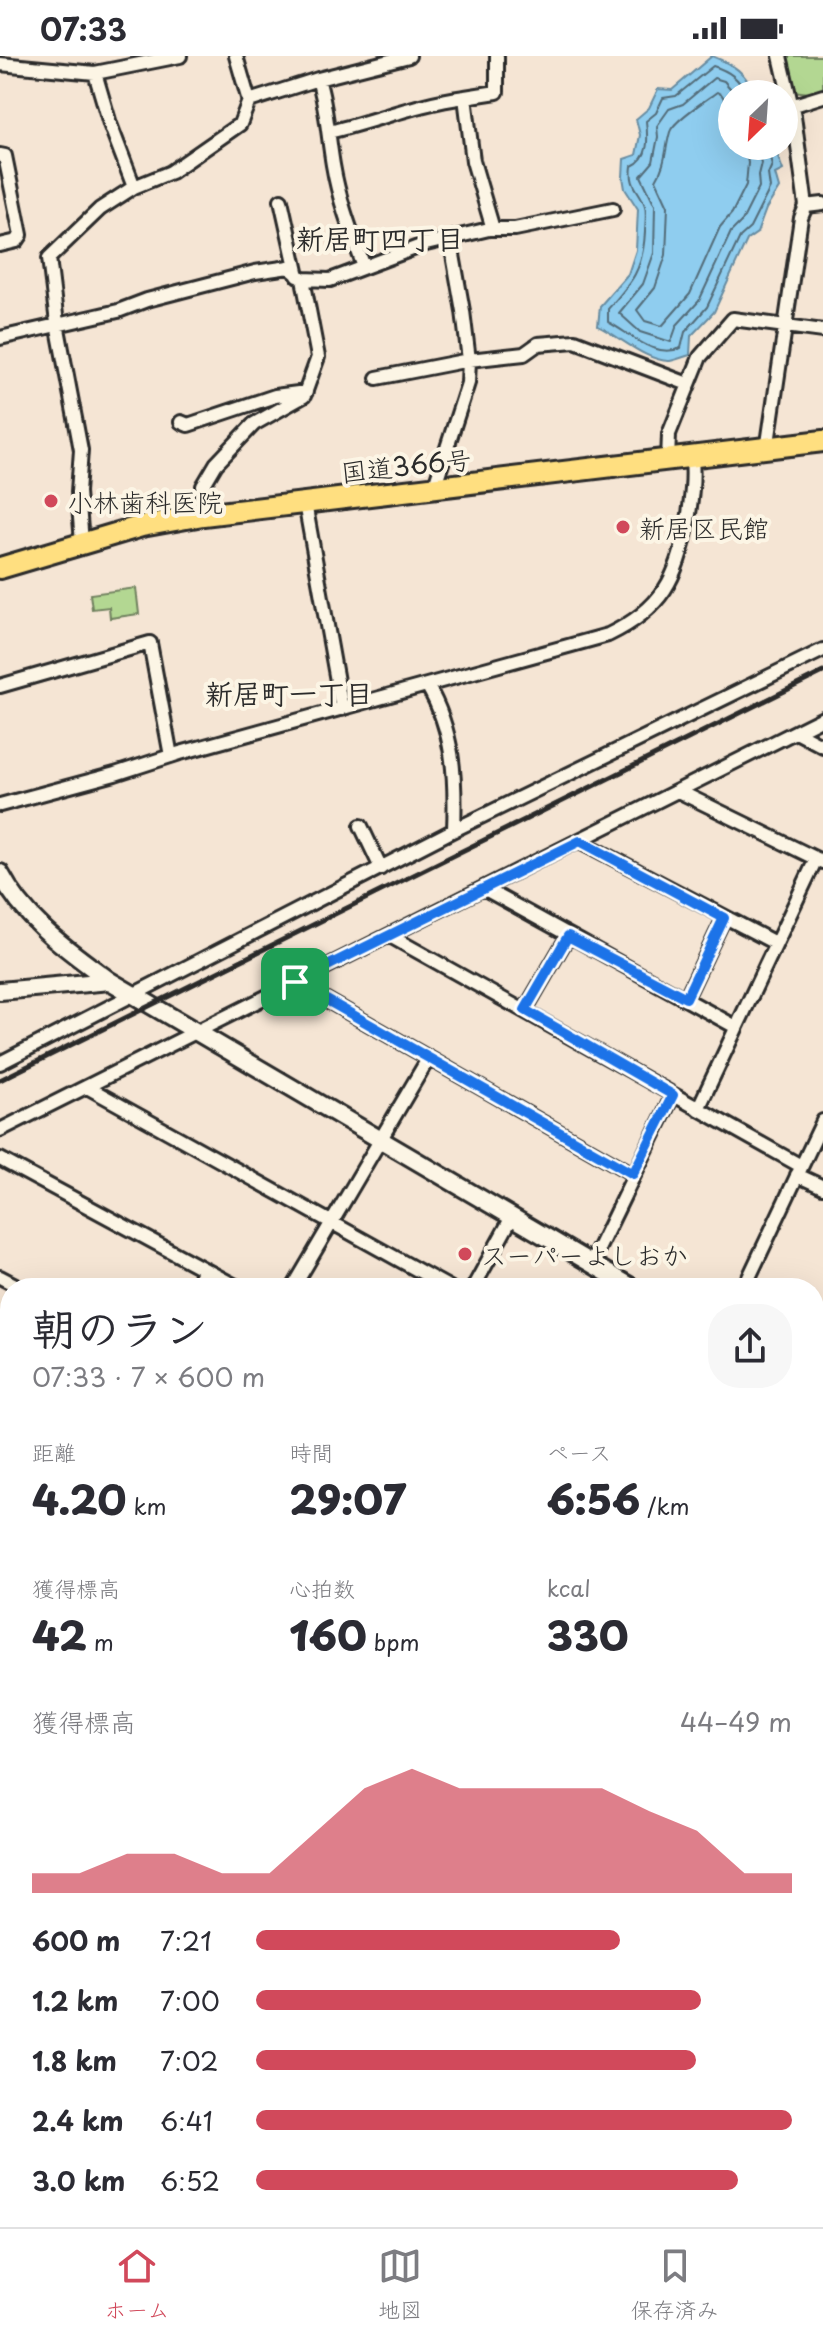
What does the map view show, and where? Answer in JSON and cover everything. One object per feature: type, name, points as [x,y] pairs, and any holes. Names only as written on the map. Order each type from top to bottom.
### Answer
[{"type":"highway","name":"国道366号","points":[[0,568],[142,526],[203,515],[823,441]]},
{"type":"street","points":[[0,64],[95,73],[112,63],[180,56]]},
{"type":"street","points":[[82,543],[78,492],[81,450],[57,323],[49,258],[100,209],[134,187],[171,172],[240,124],[249,101],[236,56]]},
{"type":"street","points":[[249,101],[318,79],[409,56]]},
{"type":"street","points":[[329,132],[440,101],[497,92],[497,56]]},
{"type":"street","points":[[780,56],[785,80]]},
{"type":"street","points":[[95,73],[134,187]]},
{"type":"street","points":[[318,79],[326,103],[333,166],[343,210],[364,267]]},
{"type":"street","points":[[798,104],[823,96]]},
{"type":"street","points":[[465,97],[473,161],[493,229]]},
{"type":"street","points":[[767,450],[801,218],[806,206],[798,153]]},
{"type":"street","points":[[0,155],[5,156],[21,235],[17,241],[0,245]]},
{"type":"street","points":[[203,515],[203,486],[216,464],[254,424],[304,396],[318,357],[281,200]]},
{"type":"street","points":[[806,206],[823,204]]},
{"type":"street","points":[[0,338],[118,311],[147,300],[275,268],[289,267],[300,277],[330,280],[426,244],[493,229],[515,229],[613,209]]},
{"type":"street","points":[[434,488],[468,383],[469,360],[450,238]]},
{"type":"street","points":[[668,461],[669,434],[700,357],[733,319],[823,331]]},
{"type":"street","points":[[377,378],[469,360],[524,354],[538,344],[575,341],[688,384]]},
{"type":"street","points":[[181,422],[188,425],[253,402],[306,392]]},
{"type":"street","points":[[0,805],[608,635],[626,626],[653,605],[670,582],[682,557],[694,482],[692,459]]},
{"type":"street","points":[[305,503],[342,709]]},
{"type":"street","points":[[0,686],[150,643],[171,756]]},
{"type":"street","points":[[0,1063],[454,830],[823,650]]},
{"type":"street","points":[[427,685],[443,717],[452,753],[456,790],[454,830]]},
{"type":"street","points":[[0,1130],[823,718]]},
{"type":"street","points":[[796,732],[823,746]]},
{"type":"street","points":[[678,791],[819,860],[775,943],[698,1109]]},
{"type":"street","points":[[361,826],[381,868]]},
{"type":"street","points":[[580,841],[775,943]]},
{"type":"street","points":[[0,873],[18,902],[40,927],[110,981],[612,1278]]},
{"type":"street","points":[[485,889],[736,1027]]},
{"type":"street","points":[[686,998],[724,918]]},
{"type":"street","points":[[390,936],[698,1109],[823,1187]]},
{"type":"street","points":[[525,1010],[568,936]]},
{"type":"street","points":[[0,991],[110,981]]},
{"type":"street","points":[[295,982],[633,1174]]},
{"type":"street","points":[[299,1278],[428,1059]]},
{"type":"street","points":[[87,1087],[432,1278]]},
{"type":"street","points":[[591,1264],[673,1095]]},
{"type":"street","points":[[749,1278],[823,1121]]},
{"type":"street","points":[[0,1159],[220,1278]]},
{"type":"street","points":[[478,1278],[512,1217]]},
{"type":"street","points":[[200,1278],[204,1270]]},
{"type":"green space","points":[[786,56],[823,56],[823,88],[809,93],[798,92],[798,80],[791,80]]},
{"type":"green space","points":[[136,588],[139,614],[110,618],[109,607],[92,609],[90,594]]},
{"type":"water","points":[[712,56],[738,70],[747,80],[718,80],[718,160],[779,160],[783,170],[775,174],[779,188],[766,209],[757,233],[747,240],[714,312],[691,336],[690,355],[670,361],[643,353],[598,326],[600,306],[628,274],[636,250],[638,209],[625,189],[623,177],[624,159],[636,155],[640,135],[636,119],[649,108],[658,89],[672,90]]},
{"type":"railway","points":[[0,1080],[823,672]]},
{"type":"place","name":"小林歯科医院","points":[[51,501]]},
{"type":"place","name":"新居区民館","points":[[623,527]]},
{"type":"place","name":"スーパーよしおか","points":[[465,1254]]},
{"type":"district","name":"新居町四丁目","points":[[380,237]]},
{"type":"district","name":"新居町一丁目","points":[[289,692]]},
{"type":"route","points":[[580,841],[724,918],[686,998],[568,936],[525,1010],[673,1095],[633,1174],[295,982],[580,841]]}]
